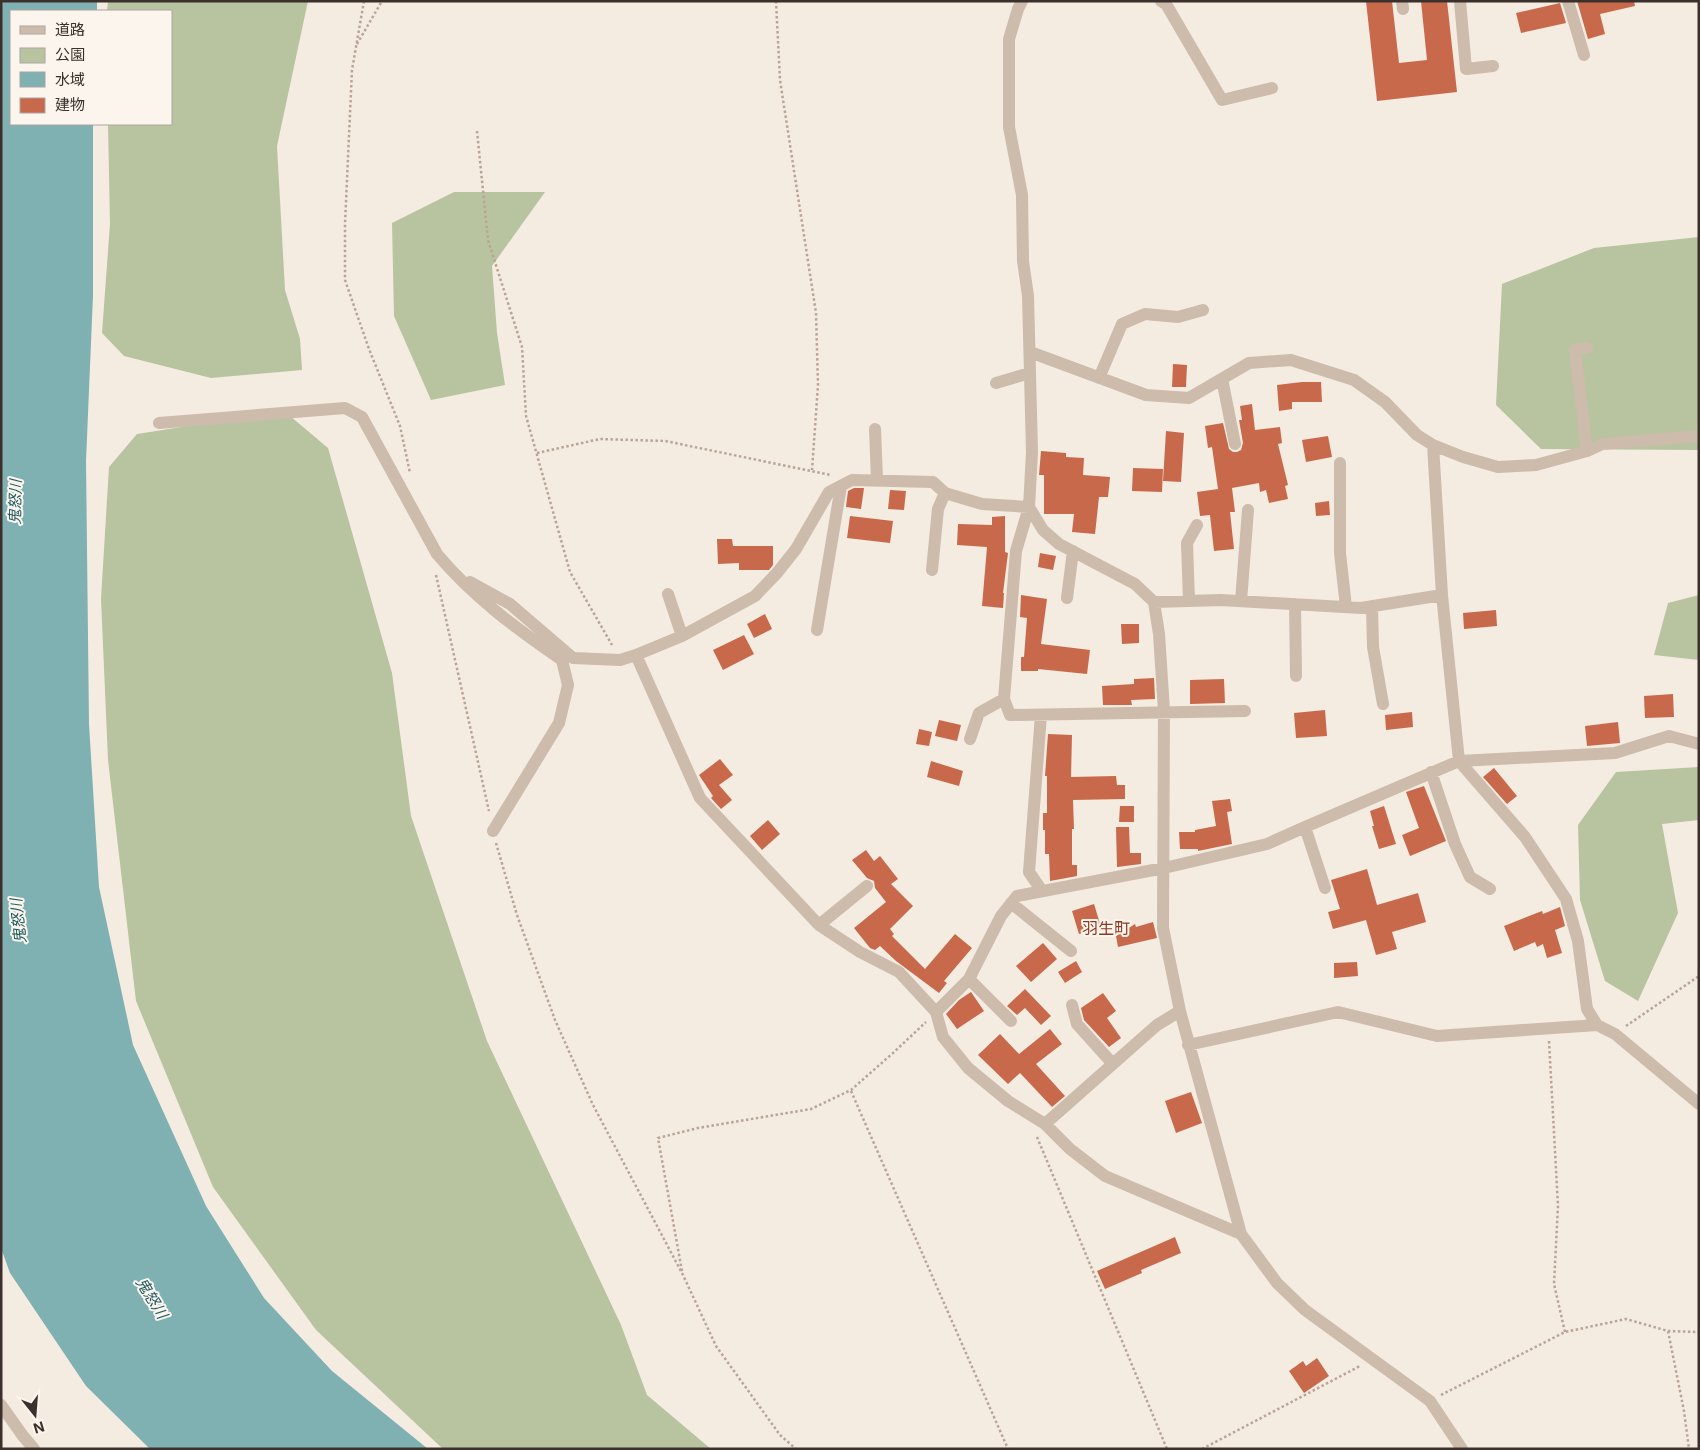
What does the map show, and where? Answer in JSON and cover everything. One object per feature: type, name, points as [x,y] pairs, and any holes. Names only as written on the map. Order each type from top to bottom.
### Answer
[{"type":"street","points":[[1022,1],[1009,39],[1009,126],[1022,195],[1023,261],[1028,296],[1032,452],[1029,507],[1016,551],[1004,699],[1010,715],[1245,711]]},
{"type":"street","points":[[1161,1],[1166,4],[1222,100],[1272,88]]},
{"type":"street","points":[[1460,1],[1466,69],[1493,66]]},
{"type":"street","points":[[1568,1],[1584,56]]},
{"type":"street","points":[[1099,378],[1122,324],[1145,314],[1178,317],[1203,310]]},
{"type":"street","points":[[1587,348],[1575,350],[1587,451]]},
{"type":"street","points":[[1030,352],[1146,395],[1189,398],[1249,363],[1290,360],[1354,380],[1385,402],[1417,435],[1432,445],[1463,457],[1498,467],[1536,465],[1587,451],[1602,444],[1699,436]]},
{"type":"street","points":[[996,383],[1030,373]]},
{"type":"street","points":[[1222,379],[1235,444]]},
{"type":"street","points":[[160,423],[345,408],[362,417],[428,540],[452,573],[503,618],[562,660],[568,685],[559,723],[493,831]]},
{"type":"street","points":[[874,429],[876,480]]},
{"type":"street","points":[[1432,445],[1442,595],[1460,762],[1525,837],[1566,899],[1578,941],[1587,1009],[1596,1025]]},
{"type":"street","points":[[1340,462],[1340,554],[1346,607]]},
{"type":"street","points":[[452,573],[510,604],[573,658],[620,660],[682,636],[755,596],[796,549],[829,492],[846,483],[876,480],[933,482],[944,494],[982,504],[1029,507]]},
{"type":"street","points":[[817,630],[846,483]]},
{"type":"street","points":[[932,570],[938,509],[944,494]]},
{"type":"street","points":[[1029,507],[1043,530],[1059,544],[1135,584],[1154,602],[1159,634],[1164,711],[1163,928],[1188,1045],[1241,1234],[1277,1283],[1305,1310],[1430,1401],[1462,1449]]},
{"type":"street","points":[[1241,601],[1248,510]]},
{"type":"street","points":[[1189,601],[1187,543],[1197,525]]},
{"type":"street","points":[[1067,598],[1073,551]]},
{"type":"street","points":[[668,594],[682,636]]},
{"type":"street","points":[[1154,602],[1241,601],[1361,608],[1442,595]]},
{"type":"street","points":[[1295,604],[1296,676]]},
{"type":"street","points":[[1372,606],[1372,647],[1383,704]]},
{"type":"street","points":[[636,655],[700,798],[819,925],[860,952],[899,972],[936,1012],[943,1037],[968,1068],[1008,1101],[1045,1124],[1070,1149],[1105,1176],[1241,1234]]},
{"type":"street","points":[[970,738],[980,713],[1004,699]]},
{"type":"street","points":[[1041,715],[1029,872],[1042,892]]},
{"type":"street","points":[[936,1012],[969,979],[1001,916],[1016,896],[1164,868],[1267,844],[1431,772],[1460,762],[1614,753],[1669,736],[1699,744]]},
{"type":"street","points":[[1431,772],[1455,844],[1470,876],[1490,889]]},
{"type":"street","points":[[1305,827],[1325,888]]},
{"type":"street","points":[[819,925],[867,886]]},
{"type":"street","points":[[1011,903],[1072,951]]},
{"type":"street","points":[[969,979],[1011,1021]]},
{"type":"street","points":[[1072,1005],[1077,1024],[1112,1063]]},
{"type":"street","points":[[1045,1124],[1157,1025],[1180,1011]]},
{"type":"street","points":[[1188,1045],[1338,1012],[1437,1036],[1596,1025],[1615,1034],[1699,1104]]},
{"type":"street","points":[[1,1405],[34,1449]]},
{"type":"path","points":[[364,1],[352,70],[347,148],[345,280],[369,349],[400,426],[411,479]]},
{"type":"path","points":[[355,48],[382,1]]},
{"type":"path","points":[[776,1],[780,80],[816,313],[818,385],[812,470]]},
{"type":"path","points":[[477,131],[488,240],[522,347],[526,416],[570,572],[620,660]]},
{"type":"path","points":[[537,454],[600,440],[665,441],[812,470],[846,483]]},
{"type":"path","points":[[434,569],[497,849],[517,915],[555,1020],[593,1105],[683,1275],[716,1346],[780,1435],[796,1449]]},
{"type":"path","points":[[1615,1034],[1699,976]]},
{"type":"path","points":[[683,1275],[658,1138],[698,1128],[811,1109],[851,1090],[936,1012]]},
{"type":"path","points":[[1548,1028],[1558,1206],[1554,1284],[1565,1332]]},
{"type":"path","points":[[851,1090],[1008,1449]]},
{"type":"path","points":[[1027,1112],[1167,1449]]},
{"type":"path","points":[[1430,1401],[1565,1332],[1626,1319],[1668,1331],[1699,1332]]},
{"type":"path","points":[[1668,1331],[1684,1411],[1688,1449]]},
{"type":"path","points":[[1202,1449],[1372,1360]]},
{"type":"green space","points":[[108,1],[308,1],[277,146],[285,290],[300,339],[302,370],[211,378],[124,356],[102,333],[110,224],[108,125],[172,125],[172,10],[107,10]]},
{"type":"green space","points":[[454,192],[545,192],[492,266],[497,333],[505,385],[431,400],[394,316],[392,223]]},
{"type":"green space","points":[[1699,237],[1699,450],[1541,449],[1496,405],[1502,284],[1594,248]]},
{"type":"green space","points":[[284,411],[328,448],[392,673],[411,816],[487,1041],[621,1325],[647,1395],[711,1449],[443,1449],[316,1330],[213,1187],[136,1001],[108,760],[101,599],[109,467],[137,434]]},
{"type":"green space","points":[[1699,595],[1699,660],[1654,655],[1668,603]]},
{"type":"green space","points":[[1699,767],[1699,820],[1662,824],[1678,913],[1638,1001],[1605,981],[1580,900],[1578,825],[1616,772]]},
{"type":"water","name":"鬼怒川","points":[[1,1],[97,1],[97,10],[10,10],[10,125],[93,125],[93,295],[86,461],[89,724],[99,887],[133,1045],[206,1206],[264,1298],[332,1371],[428,1449],[150,1449],[86,1386],[10,1273],[1,1248]]},
{"type":"building","points":[[1366,1],[1392,1],[1399,63],[1427,60],[1421,1],[1447,1],[1457,92],[1377,101]]},
{"type":"building","points":[[1577,1],[1634,1],[1635,6],[1600,14],[1605,34],[1588,39]]},
{"type":"building","points":[[1560,3],[1566,23],[1521,33],[1516,13]]},
{"type":"building","points":[[1173,364],[1187,365],[1186,387],[1172,387]]},
{"type":"building","points":[[1321,382],[1322,402],[1292,402],[1292,409],[1279,411],[1277,385]]},
{"type":"building","points":[[1252,404],[1255,430],[1280,427],[1282,443],[1278,444],[1288,485],[1285,486],[1288,499],[1269,503],[1266,490],[1260,492],[1259,483],[1232,488],[1235,512],[1230,512],[1234,549],[1214,551],[1210,515],[1200,516],[1197,492],[1218,489],[1212,447],[1208,448],[1205,426],[1223,423],[1229,449],[1237,452],[1241,450],[1243,443],[1239,420],[1242,420],[1240,406]]},
{"type":"building","points":[[1166,431],[1184,433],[1181,482],[1163,481]]},
{"type":"building","points":[[1328,436],[1332,457],[1306,462],[1302,440]]},
{"type":"building","points":[[1041,451],[1066,453],[1066,457],[1084,458],[1083,475],[1110,477],[1108,497],[1099,497],[1095,534],[1072,532],[1074,514],[1044,514],[1044,475],[1039,475]]},
{"type":"building","points":[[1133,468],[1163,469],[1162,492],[1132,491]]},
{"type":"building","points":[[854,488],[864,488],[861,509],[846,507],[848,491]]},
{"type":"building","points":[[890,490],[906,491],[904,510],[888,509]]},
{"type":"building","points":[[1329,501],[1330,515],[1316,516],[1315,503]]},
{"type":"building","points":[[850,516],[893,521],[890,543],[847,538]]},
{"type":"building","points":[[1005,516],[1005,552],[1008,553],[1003,608],[982,606],[987,547],[957,545],[958,524],[992,525],[992,517]]},
{"type":"building","points":[[717,539],[732,539],[733,546],[773,546],[773,565],[769,570],[739,570],[739,563],[718,564]]},
{"type":"building","points":[[1040,553],[1056,556],[1053,570],[1038,567]]},
{"type":"building","points":[[1021,595],[1047,599],[1041,644],[1090,650],[1087,674],[1038,669],[1038,671],[1021,671],[1021,657],[1024,657],[1027,618],[1020,617]]},
{"type":"building","points":[[1496,610],[1497,626],[1464,629],[1463,613]]},
{"type":"building","points":[[765,614],[772,629],[754,638],[747,624]]},
{"type":"building","points":[[1121,624],[1139,624],[1139,643],[1122,644]]},
{"type":"building","points":[[744,635],[754,654],[723,670],[713,650]]},
{"type":"building","points":[[1154,678],[1155,699],[1131,700],[1132,705],[1103,705],[1102,686],[1134,684],[1134,679]]},
{"type":"building","points":[[1224,679],[1225,703],[1190,704],[1190,680]]},
{"type":"building","points":[[1673,694],[1674,717],[1645,718],[1644,696]]},
{"type":"building","points":[[1325,710],[1327,736],[1296,738],[1294,713]]},
{"type":"building","points":[[1412,712],[1413,727],[1386,730],[1385,715]]},
{"type":"building","points":[[939,720],[961,725],[957,741],[935,736]]},
{"type":"building","points":[[1618,722],[1620,743],[1587,746],[1585,726]]},
{"type":"building","points":[[919,729],[932,732],[929,746],[916,744]]},
{"type":"building","points":[[1048,734],[1072,735],[1071,777],[1116,776],[1117,785],[1125,785],[1125,799],[1073,800],[1072,865],[1077,865],[1077,876],[1050,881],[1049,854],[1045,854],[1045,830],[1043,830],[1043,813],[1047,813],[1047,776],[1045,776]]},
{"type":"building","points":[[720,759],[733,775],[719,785],[732,800],[721,809],[711,798],[713,796],[699,775]]},
{"type":"building","points":[[931,761],[963,771],[959,786],[927,777]]},
{"type":"building","points":[[1494,768],[1517,796],[1507,804],[1483,777]]},
{"type":"building","points":[[1424,786],[1446,841],[1410,856],[1402,835],[1419,828],[1406,792]]},
{"type":"building","points":[[1230,799],[1232,811],[1227,812],[1232,844],[1198,851],[1198,849],[1180,849],[1179,832],[1195,832],[1195,830],[1216,826],[1212,801]]},
{"type":"building","points":[[1120,806],[1134,806],[1134,822],[1119,822]]},
{"type":"building","points":[[1384,806],[1396,844],[1379,849],[1372,826],[1374,826],[1370,811]]},
{"type":"building","points":[[768,820],[780,834],[762,850],[750,836]]},
{"type":"building","points":[[1116,827],[1129,827],[1130,853],[1141,853],[1141,864],[1117,867]]},
{"type":"building","points":[[866,850],[874,861],[880,856],[898,879],[891,884],[913,906],[890,929],[894,934],[892,936],[925,969],[955,934],[972,948],[944,981],[947,983],[939,993],[896,961],[880,946],[875,950],[870,948],[854,928],[886,902],[875,888],[874,881],[867,878],[852,860]]},
{"type":"building","points":[[1367,869],[1377,905],[1418,893],[1426,922],[1392,932],[1397,949],[1376,955],[1366,920],[1333,929],[1328,912],[1340,909],[1331,880]]},
{"type":"building","points":[[1094,904],[1101,927],[1079,934],[1072,911]]},
{"type":"building","points":[[1560,907],[1565,926],[1555,930],[1562,953],[1547,958],[1543,944],[1537,947],[1535,942],[1514,951],[1504,926],[1542,911],[1543,914]]},
{"type":"building","points":[[1153,922],[1157,938],[1118,947],[1116,936],[1135,924],[1136,927]]},
{"type":"building","points":[[1043,943],[1057,959],[1031,982],[1016,966]]},
{"type":"building","points":[[1076,961],[1082,972],[1065,983],[1058,972]]},
{"type":"building","points":[[1357,962],[1358,976],[1334,978],[1334,963]]},
{"type":"building","points":[[1025,989],[1051,1016],[1041,1025],[1025,1008],[1017,1015],[1007,1006]]},
{"type":"building","points":[[971,992],[984,1011],[957,1029],[946,1014],[959,1000]]},
{"type":"building","points":[[1103,993],[1116,1011],[1107,1018],[1121,1038],[1109,1047],[1084,1020],[1081,1008]]},
{"type":"building","points":[[1050,1029],[1062,1044],[1036,1064],[1065,1096],[1052,1107],[1020,1073],[1008,1084],[978,1055],[1000,1034],[1019,1054]]},
{"type":"building","points":[[1191,1092],[1202,1123],[1176,1133],[1165,1101]]},
{"type":"building","points":[[1175,1237],[1181,1253],[1141,1270],[1142,1273],[1105,1289],[1097,1271]]},
{"type":"building","points":[[1317,1358],[1329,1376],[1304,1393],[1289,1371],[1303,1361],[1306,1366]]},
{"type":"district","name":"羽生町","points":[[1106,928]]}]
